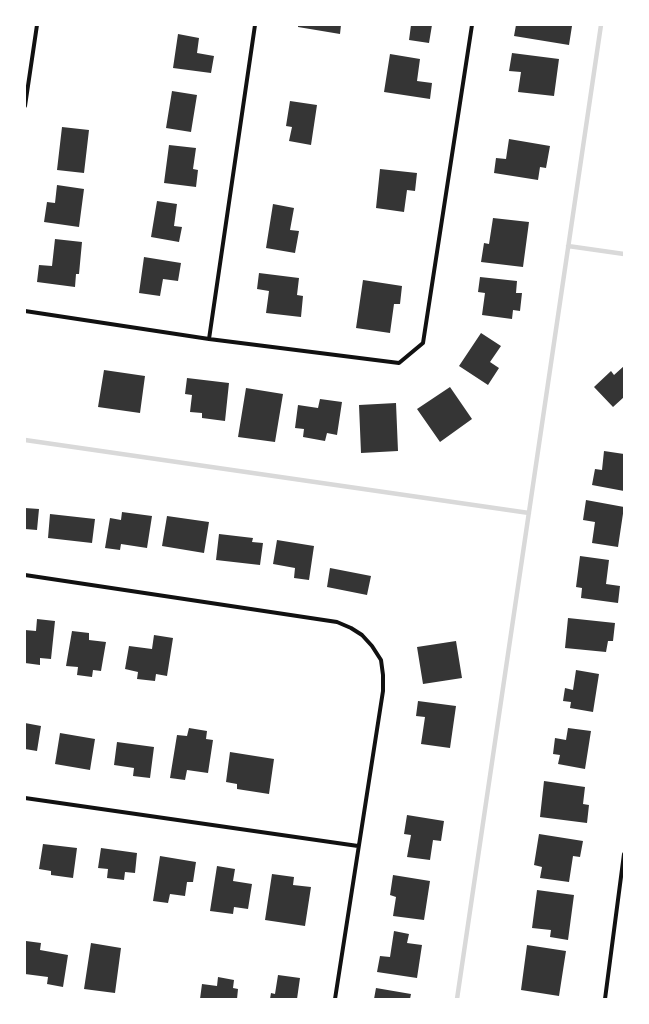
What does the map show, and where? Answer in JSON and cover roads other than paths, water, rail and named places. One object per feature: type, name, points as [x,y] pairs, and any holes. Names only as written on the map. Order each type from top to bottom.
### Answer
[{"type":"street","points":[[25,106],[37,25]]},
{"type":"street","points":[[209,339],[255,25]]},
{"type":"street","points":[[25,311],[209,339],[399,363],[423,343],[472,25]]},
{"type":"street","points":[[25,575],[337,622],[362,635],[372,646],[381,660],[383,691],[335,999]]},
{"type":"street","points":[[25,798],[358,846]]},
{"type":"street","points":[[605,999],[624,854]]},
{"type":"waterway","points":[[457,999],[601,25]]},
{"type":"waterway","points":[[568,246],[624,254]]},
{"type":"waterway","points":[[25,440],[529,513]]}]
